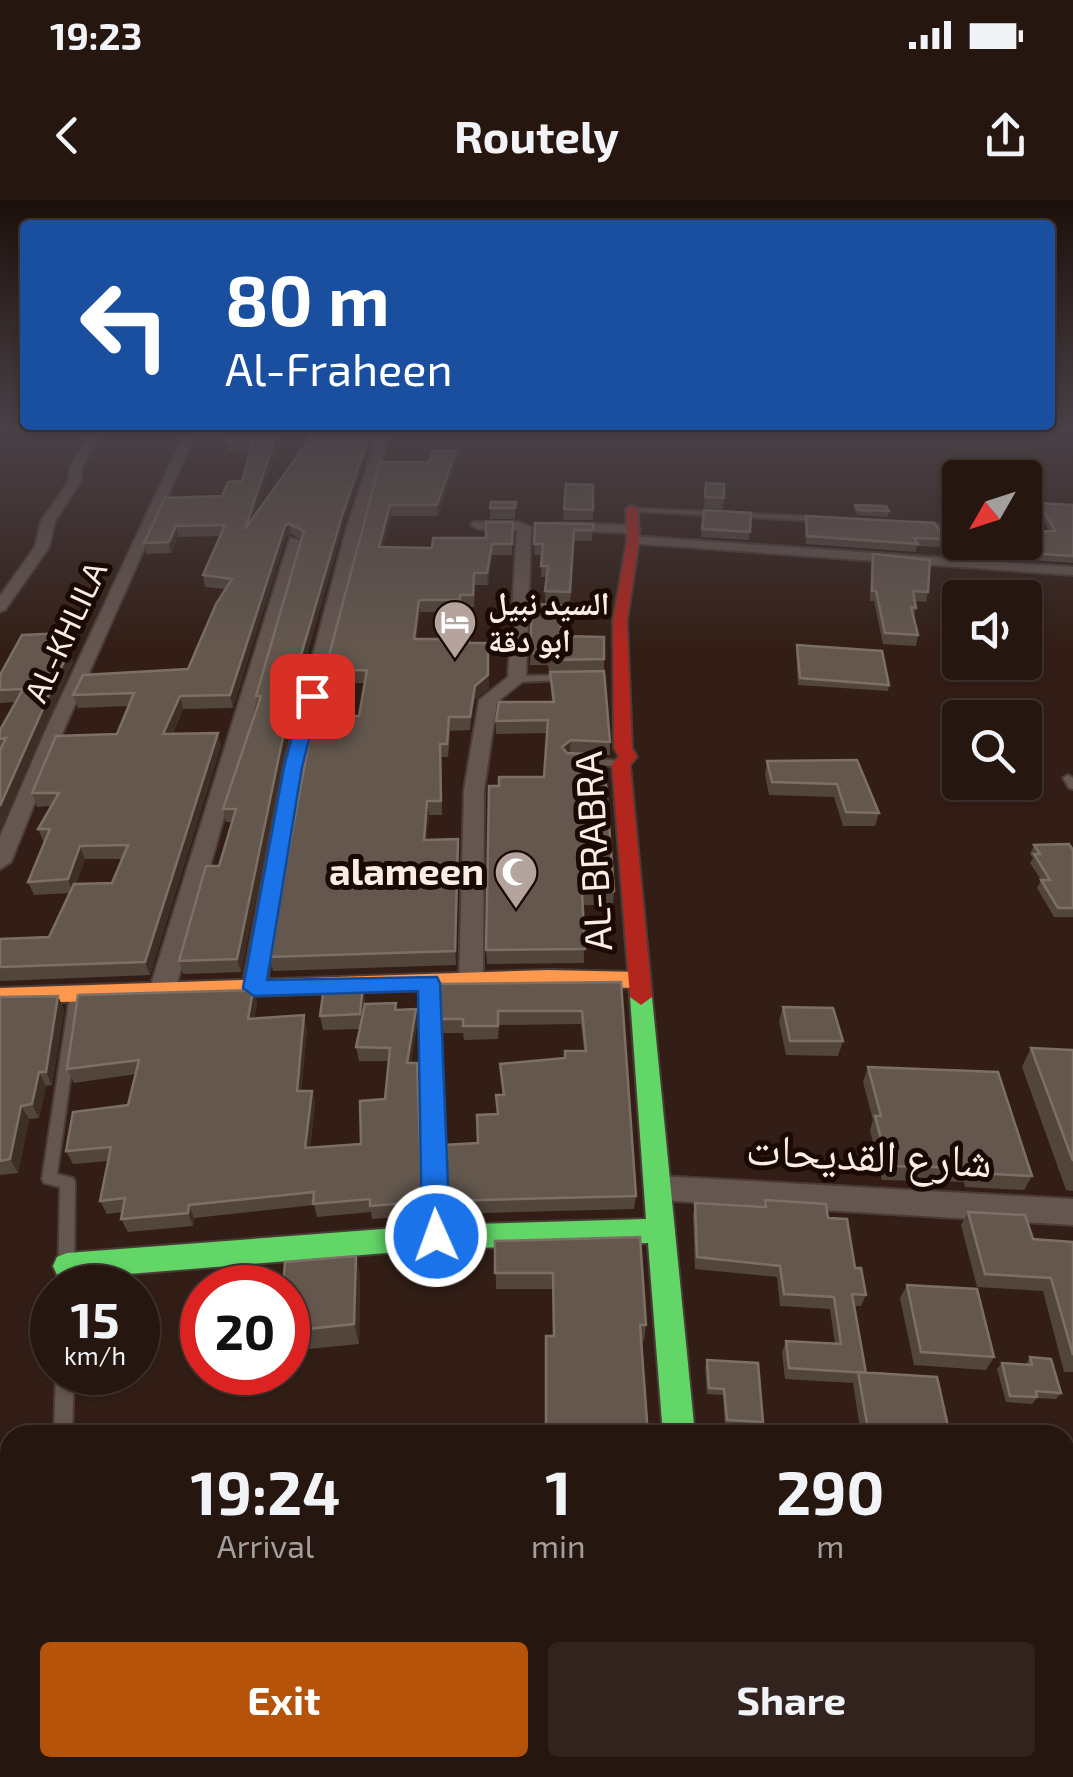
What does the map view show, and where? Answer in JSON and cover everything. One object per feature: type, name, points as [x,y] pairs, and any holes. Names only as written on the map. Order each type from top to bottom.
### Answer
[{"type":"street","points":[[0,607],[42,547],[48,521],[59,504]]},
{"type":"street","name":"AL-KHLILA","points":[[0,862],[56,727],[158,504]]},
{"type":"street","points":[[254,988],[293,767],[361,504]]},
{"type":"street","points":[[478,526],[633,526],[964,566],[1073,572]]},
{"type":"street","points":[[470,982],[474,790],[488,700],[517,680],[524,526]]},
{"type":"street","name":"AL-BRABRA","points":[[633,526],[611,678],[628,757],[621,764],[678,1425]]},
{"type":"street","points":[[161,994],[295,541]]},
{"type":"street","points":[[0,996],[161,994],[548,978],[638,980]]},
{"type":"street","name":"شارع القديحات","points":[[659,1188],[1073,1212]]},
{"type":"street","points":[[160,1267],[436,1236],[659,1231]]},
{"type":"lane","points":[[633,526],[822,519]]},
{"type":"lane","points":[[917,524],[936,525],[964,566]]},
{"type":"lane","points":[[517,680],[568,678]]},
{"type":"lane","points":[[570,760],[621,764]]},
{"type":"lane","points":[[429,983],[436,1236]]},
{"type":"lane","points":[[66,1265],[68,1182],[49,1179],[76,996]]},
{"type":"lane","points":[[64,1395],[64,1425]]},
{"type":"building","points":[[162,504],[253,504],[245,529],[263,504],[346,504],[284,713],[288,713],[237,959],[179,961],[206,866],[219,866],[236,809],[223,809],[261,696],[256,696],[304,531],[289,524],[285,526],[230,695],[180,696],[163,734],[218,733],[145,962],[0,967],[0,939],[49,937],[74,884],[112,883],[128,845],[80,846],[68,879],[28,882],[50,829],[38,829],[59,793],[32,793],[56,736],[117,734],[134,693],[73,695],[83,675],[188,669],[216,604],[232,579],[203,575],[225,525],[176,526],[169,542],[144,543]]},
{"type":"building","points":[[369,504],[437,504],[390,505],[379,547],[432,548],[433,538],[486,538],[486,522],[513,522],[512,544],[492,544],[487,573],[474,573],[473,595],[460,595],[460,600],[419,600],[414,639],[488,643],[488,675],[475,686],[470,717],[449,717],[447,744],[440,744],[441,801],[427,801],[424,840],[458,839],[455,951],[269,957],[312,725],[340,724],[341,716],[359,716],[367,670],[325,671]]},
{"type":"building","points":[[491,504],[516,504],[515,508],[490,508]]},
{"type":"building","points":[[564,504],[593,504],[593,510],[564,509]]},
{"type":"building","points":[[1042,504],[1073,505],[1073,556],[1042,554],[1042,531],[1055,531]]},
{"type":"building","points":[[855,505],[886,506],[889,511],[858,510]]},
{"type":"building","points":[[704,510],[751,513],[750,532],[702,529]]},
{"type":"building","points":[[806,516],[934,523],[942,539],[914,538],[918,544],[807,536]]},
{"type":"building","points":[[535,523],[593,524],[593,530],[574,530],[570,592],[545,591],[548,566],[541,566],[543,544],[534,544]]},
{"type":"building","points":[[873,554],[930,560],[928,592],[913,591],[916,608],[911,607],[918,635],[885,633],[876,591],[872,591]]},
{"type":"building","points":[[532,604],[561,605],[561,636],[604,637],[604,659],[549,660],[548,653],[530,653]]},
{"type":"building","points":[[65,633],[56,651],[69,650],[0,806],[0,750],[6,738],[0,739],[0,730],[23,689],[0,690],[0,675],[22,635]]},
{"type":"building","points":[[797,645],[882,651],[889,685],[800,678]]},
{"type":"building","points":[[604,671],[610,742],[571,740],[562,747],[567,753],[587,754],[587,784],[606,784],[614,891],[582,892],[585,949],[486,950],[489,786],[499,786],[499,777],[544,777],[548,720],[496,721],[499,702],[554,702],[550,672]]},
{"type":"building","points":[[857,760],[879,813],[846,812],[837,784],[772,782],[767,761]]},
{"type":"building","points":[[1069,844],[1073,850],[1073,908],[1058,908],[1041,880],[1050,880],[1034,854],[1040,854],[1034,845]]},
{"type":"building","points":[[621,982],[636,1196],[446,1201],[444,1145],[478,1143],[477,1115],[498,1114],[496,1095],[504,1095],[500,1064],[565,1058],[565,1051],[586,1051],[582,1011],[498,1011],[498,1026],[463,1026],[463,1019],[439,1019],[439,984]]},
{"type":"building","points":[[363,985],[360,1014],[320,1016],[324,987]]},
{"type":"building","points":[[253,990],[248,1019],[304,1015],[297,1091],[312,1091],[305,1148],[361,1144],[360,1101],[385,1099],[390,1048],[356,1047],[365,1004],[396,1003],[395,1010],[416,1009],[407,1063],[417,1063],[422,1202],[370,1206],[370,1199],[313,1204],[314,1192],[189,1205],[188,1213],[121,1219],[125,1198],[100,1201],[111,1147],[66,1151],[73,1112],[128,1105],[139,1060],[67,1069],[78,995]]},
{"type":"building","points":[[58,996],[46,1072],[39,1072],[32,1104],[21,1106],[10,1159],[0,1161],[0,997]]},
{"type":"building","points":[[783,1007],[833,1008],[843,1041],[790,1041]]},
{"type":"building","points":[[1031,1048],[1073,1050],[1073,1161]]},
{"type":"building","points":[[868,1067],[998,1072],[1032,1176],[972,1173],[971,1168],[888,1166],[875,1116],[881,1116]]},
{"type":"building","points":[[765,1200],[826,1204],[828,1218],[847,1219],[855,1268],[861,1268],[866,1295],[852,1294],[866,1373],[789,1368],[786,1341],[841,1344],[834,1297],[784,1294],[780,1266],[697,1257],[695,1203],[766,1207]]},
{"type":"building","points":[[968,1212],[1025,1215],[1033,1239],[1073,1242],[1073,1355],[1051,1278],[985,1274]]},
{"type":"building","points":[[640,1237],[646,1325],[640,1325],[647,1425],[546,1425],[546,1336],[554,1336],[553,1273],[495,1273],[495,1241]]},
{"type":"building","points":[[356,1256],[354,1324],[310,1329],[310,1265],[285,1265]]},
{"type":"building","points":[[907,1285],[977,1289],[994,1357],[921,1352]]},
{"type":"building","points":[[1030,1357],[1051,1359],[1061,1393],[1036,1391],[1037,1397],[1010,1396],[1002,1363],[1032,1365]]},
{"type":"building","points":[[707,1360],[758,1363],[763,1422],[727,1420],[724,1389],[709,1388]]},
{"type":"building","points":[[858,1372],[937,1377],[948,1425],[867,1425]]},
{"type":"traffic: fast","points":[[641,997],[678,1425]]},
{"type":"traffic: fast","points":[[80,1265],[436,1237],[659,1231]]},
{"type":"traffic: slow","points":[[0,996],[549,978],[637,980]]},
{"type":"traffic: jam","points":[[632,509],[633,540],[620,621],[623,748],[628,757],[621,764],[641,997]]},
{"type":"place","name":"السيد نبيل ابو دقة","points":[[455,660]]},
{"type":"place","name":"alameen","points":[[516,910]]},
{"type":"route","points":[[312,696],[293,767],[254,988],[429,983],[436,1236]]}]
